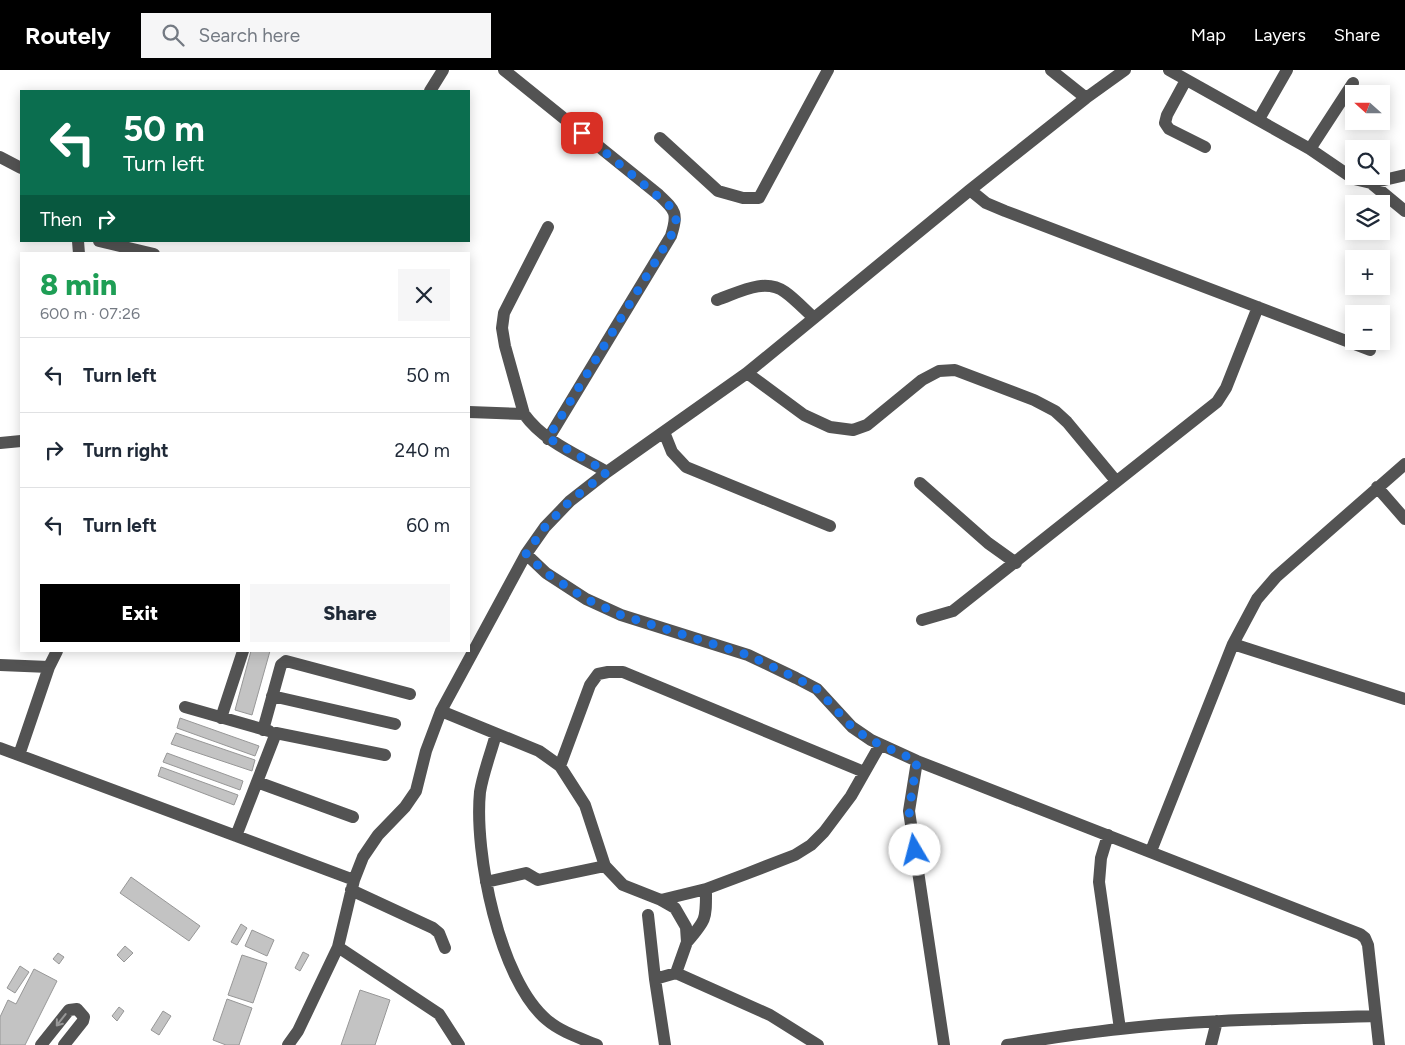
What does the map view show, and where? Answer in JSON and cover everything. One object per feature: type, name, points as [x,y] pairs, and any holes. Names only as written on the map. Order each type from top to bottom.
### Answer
[{"type":"street","points":[[431,90],[443,70]]},
{"type":"street","points":[[504,70],[659,195],[672,208],[676,220],[671,236],[548,438]]},
{"type":"street","points":[[660,138],[718,191],[743,198],[759,198],[828,70]]},
{"type":"street","points":[[1051,70],[1086,98]]},
{"type":"street","points":[[288,1045],[298,1032],[338,947],[352,885],[363,857],[378,835],[405,807],[416,792],[426,751],[441,711],[526,554],[545,527],[570,501],[607,472],[747,373],[970,190],[1086,98],[1125,70]]},
{"type":"street","points":[[1169,70],[1259,119],[1310,149],[1345,173]]},
{"type":"street","points":[[1259,119],[1287,70]]},
{"type":"street","points":[[1186,80],[1167,115],[1165,123],[1169,129],[1205,147]]},
{"type":"street","points":[[1310,149],[1353,84]]},
{"type":"street","points":[[0,157],[20,167]]},
{"type":"street","points":[[1390,179],[1405,175]]},
{"type":"street","points":[[1373,185],[1405,211]]},
{"type":"street","points":[[970,190],[986,203],[1005,211],[1345,340]]},
{"type":"street","points":[[548,227],[504,313],[502,328],[505,346],[524,414],[532,425],[548,438],[607,472]]},
{"type":"street","points":[[103,242],[146,252]]},
{"type":"street","points":[[717,300],[757,286],[769,285],[786,292],[814,318]]},
{"type":"street","points":[[922,620],[954,611],[1217,402],[1226,388],[1258,307]]},
{"type":"street","points":[[747,373],[804,415],[830,427],[852,430],[867,425],[922,380],[939,371],[955,370],[1034,400],[1055,411],[1067,422],[1116,481]]},
{"type":"street","points":[[470,412],[524,414]]},
{"type":"street","points":[[664,432],[672,452],[686,467],[830,526]]},
{"type":"street","points":[[0,443],[20,440]]},
{"type":"street","points":[[1151,851],[1233,644],[1257,599],[1276,577],[1405,464]]},
{"type":"street","points":[[920,483],[988,544],[1016,563]]},
{"type":"street","points":[[1377,487],[1405,519]]},
{"type":"street","points":[[526,554],[546,573],[586,599],[621,615],[748,655],[817,689],[852,727],[880,745],[1360,934],[1365,938],[1368,945],[1378,1045]]},
{"type":"street","points":[[1233,644],[1405,700]]},
{"type":"street","points":[[19,755],[49,668],[57,652]]},
{"type":"street","points":[[221,718],[243,652]]},
{"type":"street","points":[[263,730],[281,666],[286,661],[410,694]]},
{"type":"street","points":[[0,665],[49,668]]},
{"type":"street","points":[[560,766],[590,685],[598,674],[623,672],[864,772]]},
{"type":"street","points":[[272,696],[395,724]]},
{"type":"street","points":[[185,707],[263,730],[385,755]]},
{"type":"street","points":[[441,711],[539,751],[560,766],[585,806],[605,866],[623,885],[661,900],[675,908],[686,927],[687,942]]},
{"type":"street","points":[[236,836],[276,733]]},
{"type":"street","points":[[496,734],[480,791],[479,824],[486,882],[506,954],[515,976],[529,999],[546,1019],[567,1033],[597,1045]]},
{"type":"street","points":[[661,900],[706,889],[795,855],[811,845],[824,832],[851,796],[880,745]]},
{"type":"street","points":[[0,748],[236,836],[352,885],[434,928],[439,934],[444,948]]},
{"type":"street","points":[[917,761],[909,811],[944,1045]]},
{"type":"street","points":[[257,782],[354,817]]},
{"type":"street","points":[[1108,835],[1101,858],[1099,882],[1120,1029]]},
{"type":"street","points":[[486,882],[526,873],[538,880],[605,866]]},
{"type":"street","points":[[676,973],[687,942],[701,925],[706,915],[706,889]]},
{"type":"street","points":[[648,915],[665,1045]]},
{"type":"street","points":[[338,947],[439,1014],[459,1045]]},
{"type":"street","points":[[655,979],[676,973],[770,1015],[818,1045]]},
{"type":"street","points":[[41,1045],[69,1010],[76,1009],[84,1018],[83,1022],[64,1045]]},
{"type":"street","points":[[1007,1045],[1120,1029],[1217,1021],[1375,1016]]},
{"type":"street","points":[[1211,1045],[1217,1021]]},
{"type":"building","points":[[251,652],[270,652],[252,715],[235,710]]},
{"type":"building","points":[[180,718],[259,746],[255,756],[177,728]]},
{"type":"building","points":[[176,733],[255,760],[252,771],[171,744]]},
{"type":"building","points":[[167,753],[243,781],[240,790],[163,762]]},
{"type":"building","points":[[161,767],[238,795],[234,805],[158,776]]},
{"type":"building","points":[[131,877],[200,926],[189,941],[120,893]]},
{"type":"building","points":[[241,924],[247,928],[237,945],[231,942]]},
{"type":"building","points":[[252,930],[274,940],[267,956],[245,946]]},
{"type":"building","points":[[125,946],[133,953],[124,962],[117,955]]},
{"type":"building","points":[[303,952],[309,955],[300,971],[295,968]]},
{"type":"building","points":[[58,953],[64,957],[59,964],[53,959]]},
{"type":"building","points":[[242,955],[267,963],[253,1003],[228,995]]},
{"type":"building","points":[[20,966],[29,972],[15,993],[7,988]]},
{"type":"building","points":[[34,969],[57,981],[25,1045],[0,1045],[0,1017],[8,1000],[16,1004]]},
{"type":"building","points":[[360,990],[390,1000],[375,1045],[341,1045]]},
{"type":"building","points":[[227,999],[252,1008],[239,1045],[226,1045],[213,1040]]},
{"type":"building","points":[[119,1007],[124,1011],[117,1021],[112,1016]]},
{"type":"building","points":[[163,1011],[171,1016],[159,1035],[151,1030]]},
{"type":"route","points":[[582,133],[659,195],[672,208],[676,220],[671,236],[548,438],[607,472],[570,501],[545,527],[526,554],[546,573],[586,599],[621,615],[748,655],[817,689],[852,727],[870,740],[917,761],[909,811],[915,850]]}]
